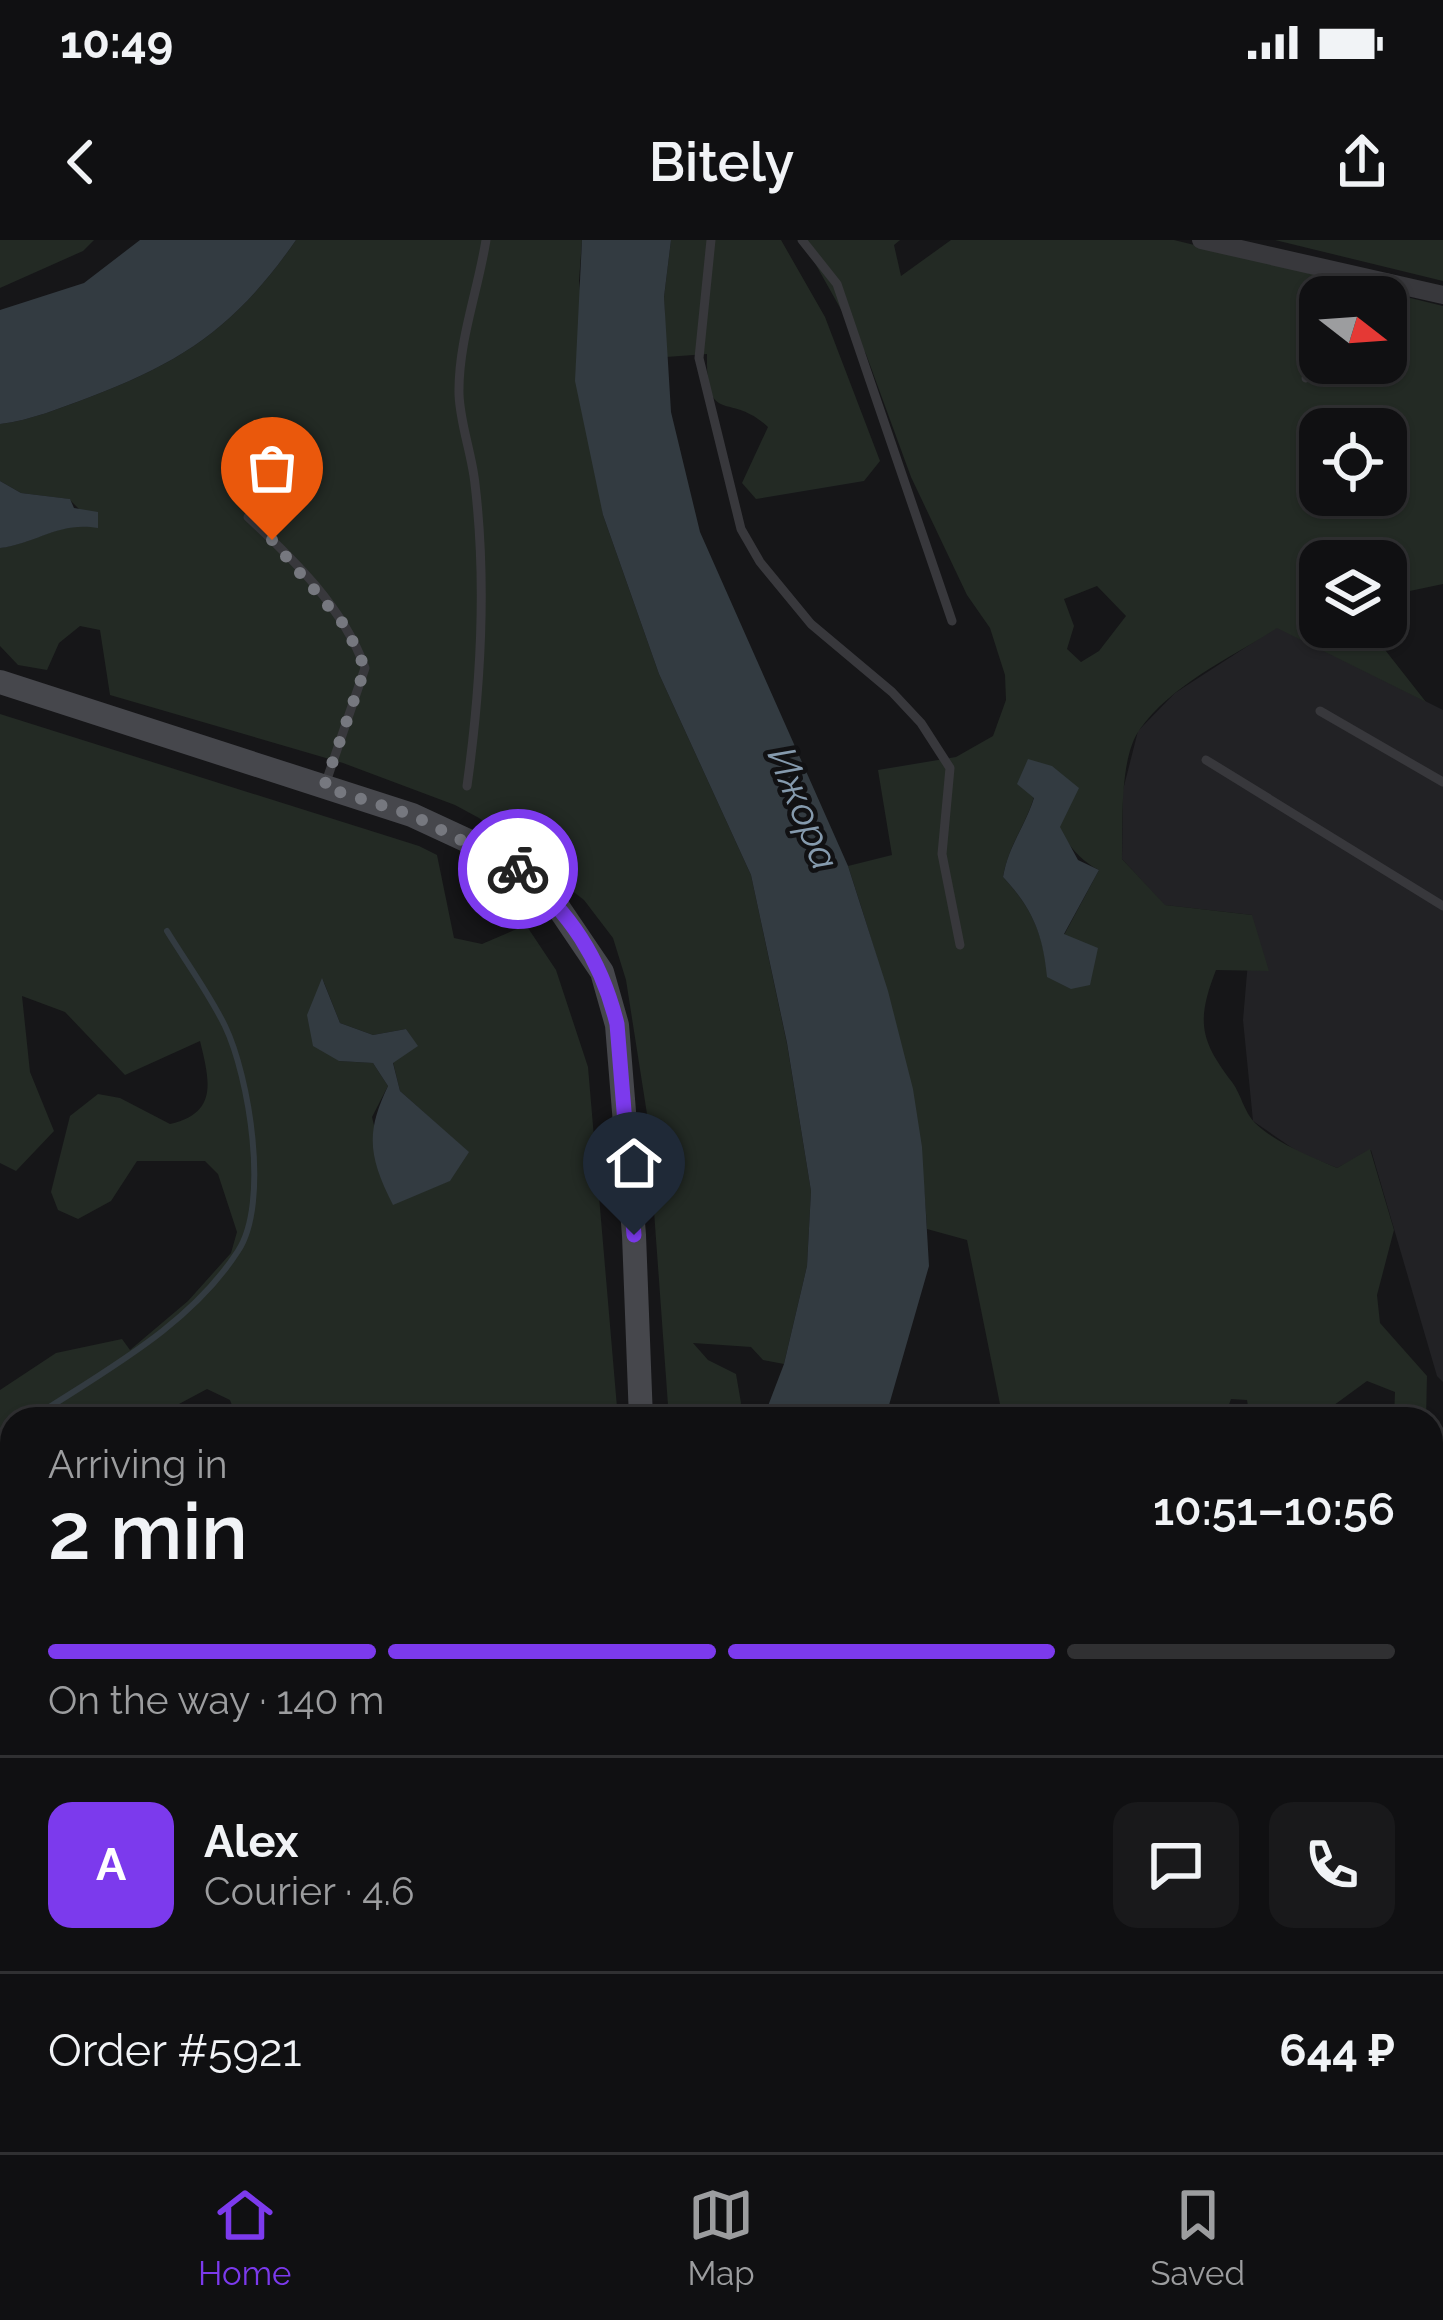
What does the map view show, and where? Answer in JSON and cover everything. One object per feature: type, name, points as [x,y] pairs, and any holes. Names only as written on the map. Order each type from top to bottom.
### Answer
[{"type":"main road","points":[[0,684],[412,815],[514,867],[556,904],[602,972],[617,1024],[628,1138],[639,1407]]},
{"type":"street","points":[[1201,240],[1443,295]]},
{"type":"lane","points":[[467,786],[478,711],[480,568],[475,481],[459,396],[463,349],[487,240]]},
{"type":"lane","points":[[711,240],[699,358],[740,529],[760,562],[812,624],[892,692],[921,723],[950,768],[942,854],[960,945]]},
{"type":"lane","points":[[802,240],[837,284],[952,621]]},
{"type":"lane","points":[[1341,276],[1342,272]]},
{"type":"lane","points":[[248,517],[296,563],[346,627],[365,668],[324,787]]},
{"type":"lane","points":[[1320,711],[1443,782]]},
{"type":"lane","points":[[1206,760],[1443,906]]},
{"type":"shaded area","points":[[0,240],[94,240],[83,251],[0,288]]},
{"type":"shaded area","points":[[296,240],[582,240],[579,281],[603,515],[659,674],[751,875],[787,1044],[811,1191],[807,1266],[784,1364],[763,1360],[751,1347],[693,1343],[708,1360],[736,1374],[740,1407],[668,1407],[647,1114],[626,980],[613,938],[584,900],[479,818],[455,805],[343,763],[110,695],[100,630],[80,626],[59,643],[47,670],[18,665],[0,646],[0,548],[71,527],[97,527],[69,499],[21,493],[0,481],[0,424],[90,397],[181,354],[230,318]]},
{"type":"shaded area","points":[[671,240],[781,240],[825,317],[880,461],[864,481],[756,499],[742,483],[768,427],[716,400],[707,354],[666,357],[664,297]]},
{"type":"shaded area","points":[[802,240],[900,240],[894,245],[901,276],[951,240],[1174,240],[1321,276],[1299,276],[1299,384],[1407,384],[1407,297],[1443,306],[1443,584],[1407,592],[1407,540],[1299,540],[1299,639],[1277,628],[1186,685],[1153,713],[1128,756],[1122,828],[1122,859],[1165,905],[1252,915],[1269,971],[1216,970],[1204,1017],[1208,1042],[1251,1119],[1273,1137],[1337,1168],[1370,1149],[1394,1230],[1377,1295],[1380,1323],[1427,1376],[1426,1407],[1394,1407],[1395,1392],[1367,1381],[1331,1407],[1248,1407],[1247,1400],[1231,1399],[1228,1407],[1001,1407],[967,1240],[927,1229],[910,1089],[848,866],[892,855],[878,770],[956,757],[993,736],[1006,700],[1005,675],[990,628],[967,595],[911,477],[866,354]],"holes":[[[1097,586],[1126,616],[1099,651],[1081,662],[1067,649],[1074,626],[1064,599]],[[1034,797],[1071,847],[1099,870],[1064,935],[1048,977],[1034,922],[1003,877]]]},
{"type":"shaded area","points":[[1275,240],[1443,240],[1443,281]]},
{"type":"shaded area","points":[[1277,627],[1299,638],[1299,648],[1319,648],[1443,710],[1443,1382],[1437,1376],[1371,1150],[1337,1168],[1298,1152],[1253,1121],[1243,1020],[1252,915],[1164,905],[1122,859],[1123,790],[1138,731],[1175,693]]},
{"type":"shaded area","points":[[1317,648],[1384,648],[1426,702]]},
{"type":"shaded area","points":[[0,714],[419,846],[437,855],[454,938],[482,944],[526,925],[556,970],[588,1067],[617,1407],[233,1407],[230,1400],[207,1389],[173,1407],[0,1407],[0,1390],[56,1353],[122,1339],[130,1350],[188,1301],[231,1253],[237,1232],[218,1174],[205,1161],[137,1161],[111,1201],[78,1219],[58,1210],[51,1192],[70,1116],[98,1094],[120,1098],[170,1124],[196,1112],[208,1082],[200,1041],[125,1075],[65,1012],[22,996],[30,1072],[54,1131],[16,1171],[0,1163]],"holes":[[[323,980],[340,1023],[373,1035],[406,1029],[417,1046],[393,1062],[400,1091],[468,1152],[449,1181],[393,1204],[372,1117],[388,1086],[373,1063],[339,1061]]]},
{"type":"water","points":[[140,240],[296,240],[230,318],[181,354],[90,397],[0,424],[0,310],[84,283]]},
{"type":"water","name":"Ижора","points":[[582,240],[671,240],[664,297],[671,412],[700,532],[848,866],[913,1089],[922,1147],[929,1266],[888,1407],[768,1407],[784,1364],[807,1266],[811,1191],[787,1043],[751,875],[659,674],[603,515],[575,381]]},
{"type":"water","points":[[0,481],[21,493],[70,499],[74,508],[98,512],[98,528],[72,527],[0,548]]},
{"type":"water","points":[[1028,759],[1052,766],[1079,788],[1060,827],[1078,860],[1099,870],[1064,934],[1098,948],[1090,985],[1071,989],[1047,977],[1034,922],[1003,877],[1034,798],[1017,784]]},
{"type":"water","points":[[322,978],[340,1023],[373,1035],[406,1029],[418,1046],[393,1063],[400,1091],[469,1152],[450,1181],[393,1205],[373,1146],[376,1118],[388,1086],[373,1063],[339,1061],[313,1046],[307,1015]]},
{"type":"waterway","points":[[50,1407],[116,1365],[196,1302],[238,1251],[248,1230],[254,1172],[242,1076],[219,1014],[167,931]]},
{"type":"way so far","points":[[272,540],[346,627],[365,668],[324,787],[412,815],[518,869]]},
{"type":"route","points":[[518,869],[574,926],[602,972],[611,999],[634,1235]]}]
